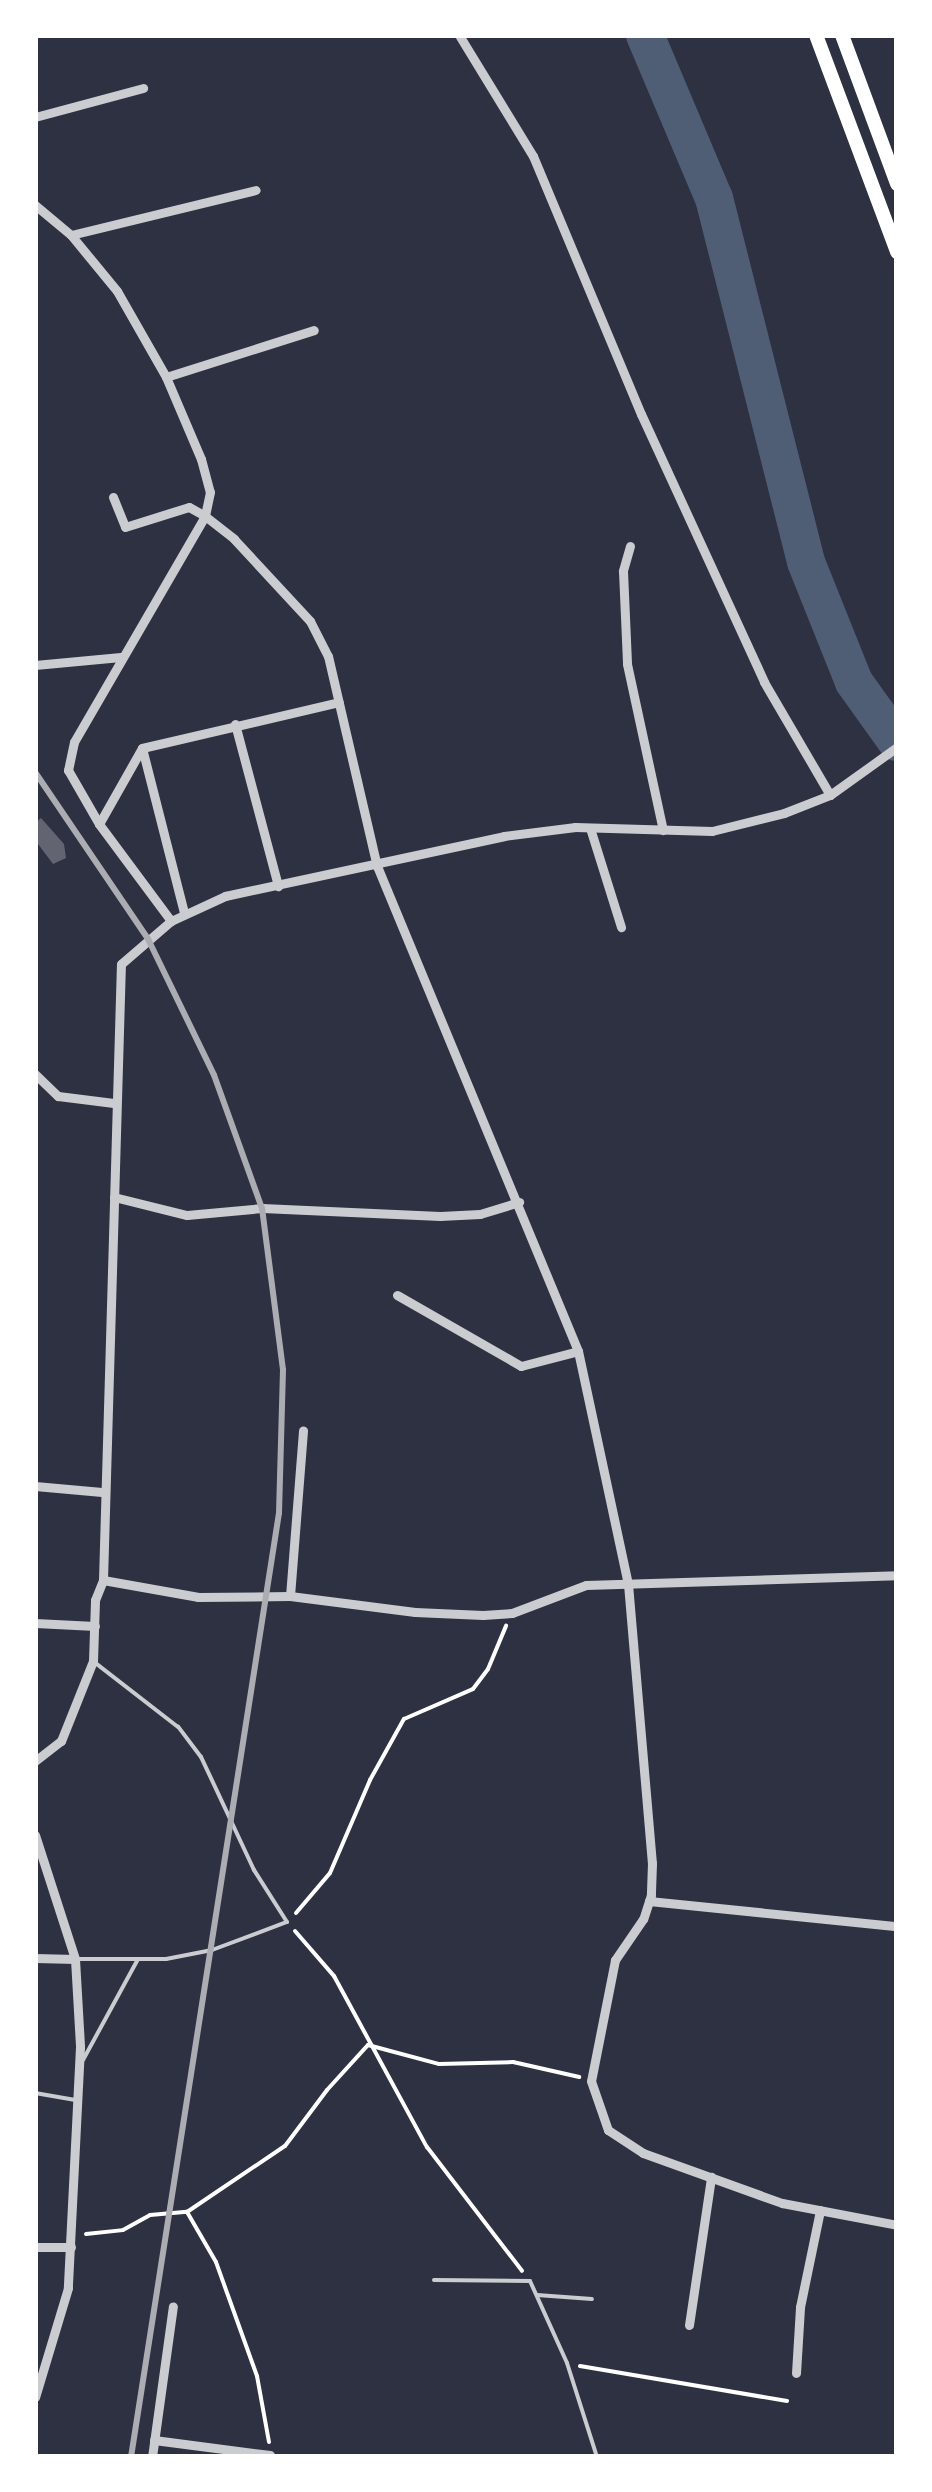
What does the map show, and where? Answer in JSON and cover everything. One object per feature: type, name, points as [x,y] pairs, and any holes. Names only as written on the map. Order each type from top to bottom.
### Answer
[{"type":"highway","points":[[816,35],[897,252]]},
{"type":"highway","points":[[842,35],[897,184]]},
{"type":"street","points":[[460,35],[534,156],[641,414],[764,682],[830,795]]},
{"type":"street","points":[[35,117],[143,88]]},
{"type":"street","points":[[71,235],[256,190]]},
{"type":"street","points":[[36,209],[71,235],[116,292],[166,377],[201,460],[210,492],[204,516],[74,742],[68,770],[100,824],[171,921]]},
{"type":"street","points":[[166,377],[314,330]]},
{"type":"street","points":[[113,497],[125,526],[188,507],[204,516],[234,539],[310,621],[328,656],[377,866],[578,1350],[628,1584],[652,1862],[649,1901],[615,1960],[590,2080],[608,2130],[643,2153],[782,2203],[897,2225]]},
{"type":"street","points":[[630,546],[623,571],[627,664],[663,830]]},
{"type":"street","points":[[35,665],[121,656]]},
{"type":"street","points":[[100,824],[142,748],[338,702]]},
{"type":"street","points":[[235,724],[278,886]]},
{"type":"street","points":[[35,1761],[62,1740],[94,1661],[95,1600],[102,1580],[121,964],[171,921],[225,896],[504,836],[590,828],[712,831],[784,813],[830,795],[897,747]]},
{"type":"street","points":[[142,748],[184,913]]},
{"type":"street","points":[[590,828],[621,927]]},
{"type":"street","points":[[35,1074],[58,1096],[114,1102]]},
{"type":"street","points":[[114,1197],[188,1215],[262,1208],[480,1214],[519,1202]]},
{"type":"street","points":[[396,1296],[521,1366],[578,1350]]},
{"type":"street","points":[[290,1596],[303,1431]]},
{"type":"street","points":[[35,1486],[102,1492]]},
{"type":"street","points":[[102,1580],[198,1597],[290,1596],[415,1612],[512,1612],[586,1585],[897,1575]]},
{"type":"street","points":[[35,1623],[95,1626]]},
{"type":"street","points":[[35,1835],[75,1959],[78,2068],[71,2247],[59,2327],[35,2397]]},
{"type":"street","points":[[649,1901],[897,1926]]},
{"type":"street","points":[[35,1958],[75,1959]]},
{"type":"street","points":[[689,2325],[711,2177]]},
{"type":"street","points":[[796,2372],[800,2308],[820,2210]]},
{"type":"street","points":[[35,2247],[71,2247]]},
{"type":"street","points":[[152,2457],[173,2306]]},
{"type":"street","points":[[154,2440],[270,2456]]},
{"type":"lane","points":[[75,1959],[138,1959],[212,1950],[287,1922],[254,1870],[190,1742],[178,1727],[94,1661]]},
{"type":"lane","points":[[78,2068],[138,1959]]},
{"type":"lane","points":[[35,2093],[78,2100]]},
{"type":"lane","points":[[434,2280],[530,2281],[567,2363],[597,2457]]},
{"type":"lane","points":[[536,2294],[592,2299]]},
{"type":"path","points":[[512,1612],[488,1668],[472,1689],[404,1719],[370,1780],[330,1873],[287,1922],[334,1976],[368,2045],[427,2147],[530,2281]]},
{"type":"path","points":[[368,2045],[439,2064],[513,2062],[590,2080]]},
{"type":"path","points":[[72,2231],[85,2234],[123,2230],[150,2214],[188,2212],[286,2146],[327,2090],[368,2045]]},
{"type":"path","points":[[188,2212],[216,2262],[257,2376],[270,2456]]},
{"type":"path","points":[[567,2363],[787,2401]]},
{"type":"building","points":[[41,818],[64,844],[66,858],[53,864],[35,840],[35,823]]},
{"type":"waterway","points":[[645,35],[714,198],[806,562],[854,682],[897,742]]},
{"type":"railway","points":[[35,772],[148,939],[214,1075],[262,1208],[283,1370],[279,1513],[131,2457]]}]
